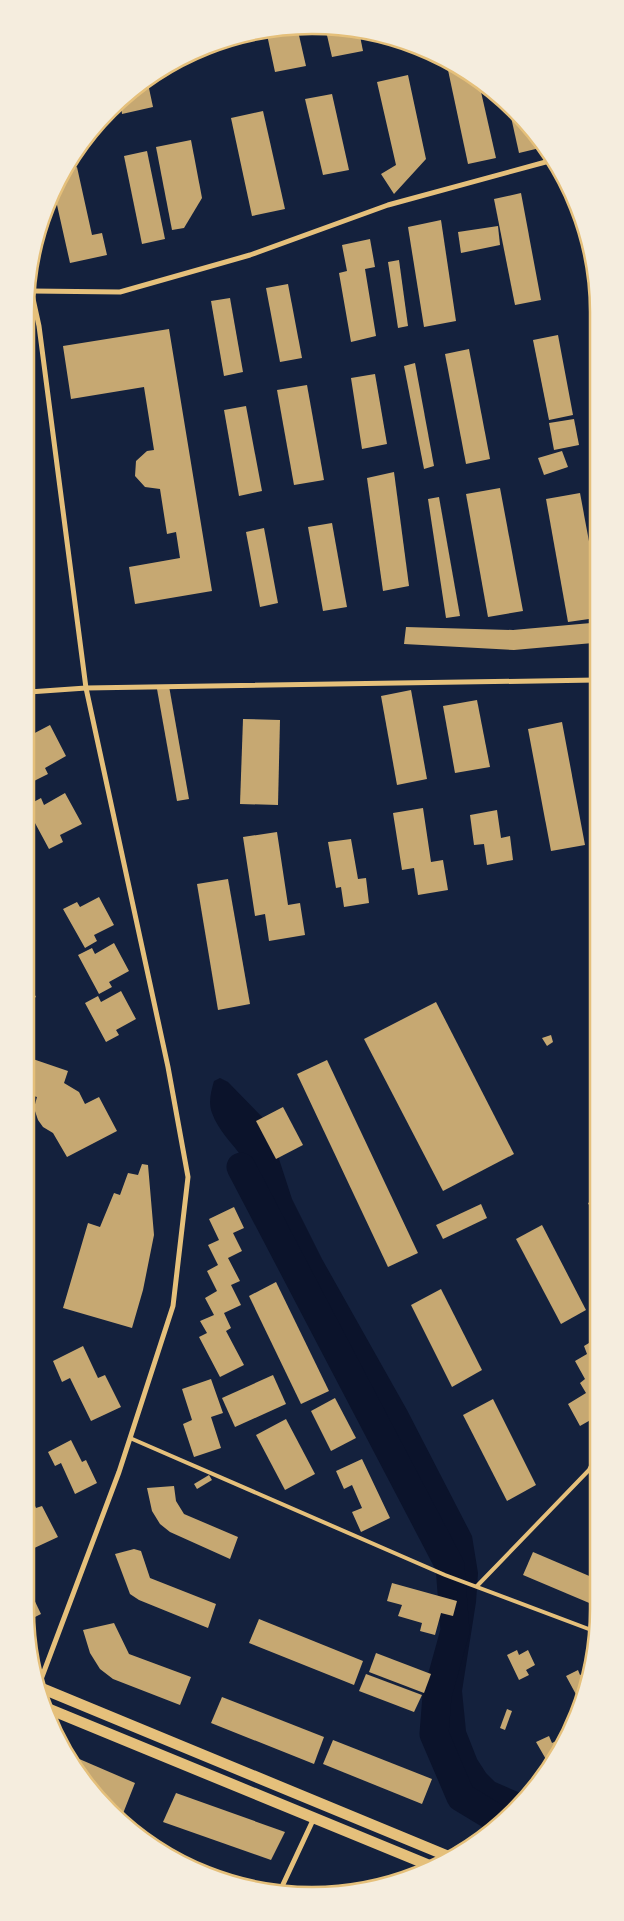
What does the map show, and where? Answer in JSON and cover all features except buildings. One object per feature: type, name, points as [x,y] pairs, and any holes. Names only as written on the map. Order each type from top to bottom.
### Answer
[{"type":"main road","points":[[46,1690],[443,1854]]},
{"type":"main road","points":[[54,1711],[424,1863]]},
{"type":"street","points":[[34,292],[120,292],[250,255],[388,205],[546,162]]},
{"type":"street","points":[[34,303],[40,336],[86,688],[168,1067],[188,1177],[173,1306],[119,1472],[42,1677]]},
{"type":"street","points":[[34,692],[86,688],[590,680]]},
{"type":"street","points":[[282,1886],[314,1818]]},
{"type":"lane","points":[[130,1438],[445,1575],[590,1628]]},
{"type":"lane","points":[[477,1586],[590,1468]]},
{"type":"water","points":[[220,1078],[228,1082],[267,1122],[292,1199],[322,1259],[407,1410],[472,1536],[478,1573],[476,1602],[462,1691],[466,1731],[477,1759],[486,1773],[495,1782],[520,1793],[505,1810],[484,1798],[466,1782],[453,1762],[446,1735],[442,1703],[443,1671],[455,1603],[458,1573],[453,1543],[439,1514],[390,1435],[368,1395],[250,1169],[221,1131],[210,1105],[214,1081]]},
{"type":"waterway","points":[[241,1167],[450,1566],[455,1631],[437,1696],[434,1734],[461,1797],[495,1818]]}]
